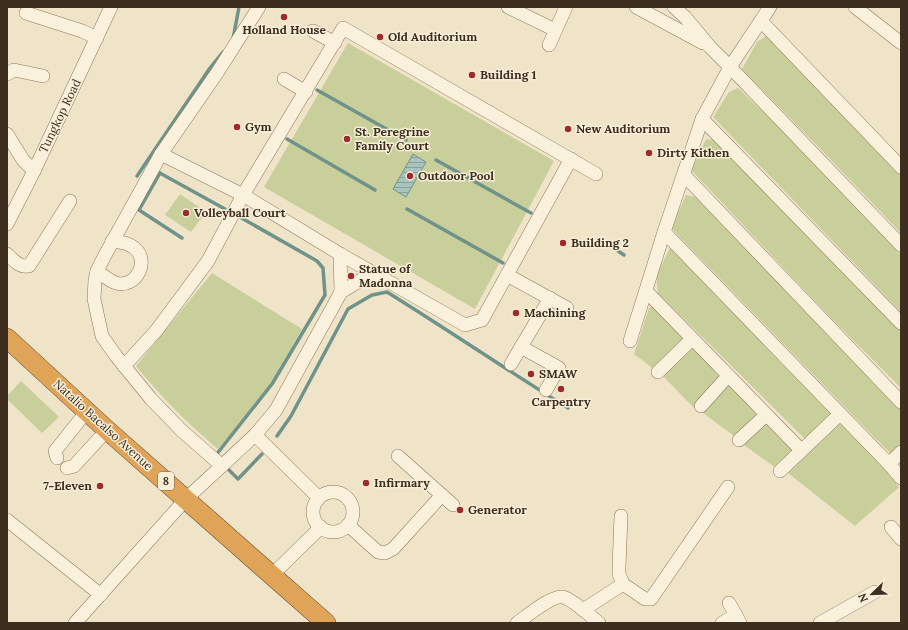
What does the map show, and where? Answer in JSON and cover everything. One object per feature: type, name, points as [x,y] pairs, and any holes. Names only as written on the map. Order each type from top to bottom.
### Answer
[{"type":"highway","name":"Natalio Bacalso Avenue","points":[[7,338],[107,430],[326,623]]},
{"type":"street","name":"Tungkop Road","points":[[8,220],[34,171],[112,7]]},
{"type":"street","points":[[222,466],[182,430],[151,399],[102,336],[94,299],[95,280],[97,271],[112,241],[161,154],[259,7]]},
{"type":"street","points":[[508,7],[555,30]]},
{"type":"street","points":[[549,45],[566,7]]},
{"type":"street","points":[[636,7],[710,47]]},
{"type":"street","points":[[674,7],[685,16],[710,47],[901,245]]},
{"type":"street","points":[[630,341],[664,232],[702,119],[730,67],[770,7]]},
{"type":"street","points":[[855,7],[901,43]]},
{"type":"street","points":[[26,13],[82,30],[97,38]]},
{"type":"street","points":[[761,22],[901,167]]},
{"type":"street","points":[[124,366],[156,331],[208,261],[243,195],[343,28],[596,174]]},
{"type":"street","points":[[313,31],[334,43]]},
{"type":"street","points":[[7,74],[14,70],[43,76]]},
{"type":"street","points":[[284,79],[306,92]]},
{"type":"street","points":[[702,119],[901,323]]},
{"type":"street","points":[[7,134],[23,160],[34,171]]},
{"type":"street","points":[[161,154],[243,195],[340,254],[465,326],[482,320],[571,159]]},
{"type":"street","points":[[684,175],[901,402]]},
{"type":"street","points":[[7,254],[20,266],[29,266],[70,201]]},
{"type":"street","points":[[664,232],[901,478]]},
{"type":"street","points":[[97,271],[110,280],[121,284],[132,280],[140,272],[142,260],[137,250],[127,244],[112,241]]},
{"type":"street","points":[[75,623],[186,500],[255,435],[276,410],[341,292],[340,254]]},
{"type":"street","points":[[341,292],[373,273]]},
{"type":"street","points":[[507,275],[567,308]]},
{"type":"street","points":[[646,291],[801,450]]},
{"type":"street","points":[[511,364],[550,298]]},
{"type":"street","points":[[658,372],[692,339]]},
{"type":"street","points":[[521,347],[559,368],[546,390]]},
{"type":"street","points":[[701,406],[728,376]]},
{"type":"street","points":[[57,458],[55,451],[86,411]]},
{"type":"street","points":[[780,471],[840,414]]},
{"type":"street","points":[[739,440],[766,415]]},
{"type":"street","points":[[68,468],[74,466],[107,430]]},
{"type":"street","points":[[255,435],[319,498]]},
{"type":"street","points":[[889,464],[901,452]]},
{"type":"street","points":[[398,456],[453,504]]},
{"type":"street","points":[[621,516],[619,574],[622,584],[645,599],[651,599],[728,487]]},
{"type":"street","points":[[330,492],[336,492],[347,497],[351,502],[353,514],[352,520],[348,525],[342,530],[335,532],[328,531],[321,527],[316,521],[313,513],[319,498],[330,492]]},
{"type":"street","points":[[348,525],[378,552],[385,553],[393,549],[442,495]]},
{"type":"street","points":[[7,520],[101,595]]},
{"type":"street","points":[[272,575],[321,527]]},
{"type":"street","points":[[583,610],[622,584]]},
{"type":"street","points":[[820,623],[875,592]]},
{"type":"street","points":[[517,623],[554,598],[563,597],[599,623]]},
{"type":"street","points":[[722,623],[738,619],[729,603]]},
{"type":"green space","points":[[766,36],[901,173],[901,233],[742,69],[757,42]]},
{"type":"green space","points":[[348,43],[554,161],[475,309],[264,187]]},
{"type":"green space","points":[[738,88],[778,126],[901,254],[901,312],[713,117],[729,92]]},
{"type":"green space","points":[[706,139],[716,140],[901,327],[901,388],[833,320],[691,170]]},
{"type":"green space","name":"Volleyball Court","points":[[180,194],[206,212],[191,232],[165,215]]},
{"type":"green space","points":[[686,195],[697,197],[901,408],[901,448],[896,453],[890,453],[869,432],[671,228]]},
{"type":"green space","points":[[670,248],[680,252],[835,413],[805,439],[658,293],[656,276]]},
{"type":"green space","points":[[212,273],[302,329],[266,391],[248,417],[218,449],[175,410],[136,366]]},
{"type":"green space","points":[[658,303],[691,346],[722,373],[720,381],[694,408],[663,376],[634,354],[649,308]]},
{"type":"green space","points":[[21,381],[59,417],[42,433],[7,399],[7,396]]},
{"type":"green space","points":[[734,385],[759,415],[737,438],[703,413],[724,387]]},
{"type":"green space","points":[[771,423],[791,442],[793,454],[777,469],[744,445],[763,425]]},
{"type":"green space","points":[[838,424],[846,424],[899,487],[855,526],[788,473]]},
{"type":"water","name":"Outdoor Pool","points":[[413,154],[426,162],[406,197],[393,189]]},
{"type":"waterway","points":[[233,39],[239,7]]},
{"type":"waterway","points":[[137,176],[210,68],[223,52]]},
{"type":"waterway","points":[[317,90],[406,140]]},
{"type":"waterway","points":[[287,139],[375,190]]},
{"type":"waterway","points":[[436,160],[531,213]]},
{"type":"waterway","points":[[158,172],[225,209]]},
{"type":"waterway","points":[[160,173],[139,210],[182,238]]},
{"type":"waterway","points":[[407,209],[503,263]]},
{"type":"waterway","points":[[217,456],[216,455],[272,384],[325,295],[323,268],[317,261],[238,216]]},
{"type":"waterway","points":[[605,242],[624,255]]},
{"type":"waterway","points":[[277,436],[291,416],[348,309],[372,295],[387,292],[568,408]]},
{"type":"waterway","points":[[227,468],[238,479],[262,454]]},
{"type":"place","name":"Holland House","points":[[284,17]]},
{"type":"place","name":"Old Auditorium","points":[[380,37]]},
{"type":"place","name":"Building 1","points":[[472,75]]},
{"type":"place","name":"Gym","points":[[237,127]]},
{"type":"place","name":"New Auditorium","points":[[568,129]]},
{"type":"place","name":"St. Peregrine Family Court","points":[[347,139]]},
{"type":"place","name":"Dirty Kithen","points":[[649,153]]},
{"type":"place","name":"Outdoor Pool","points":[[410,176]]},
{"type":"place","name":"Volleyball Court","points":[[186,213]]},
{"type":"place","name":"Building 2","points":[[563,243]]},
{"type":"place","name":"Statue of Madonna","points":[[351,276]]},
{"type":"place","name":"Machining","points":[[516,313]]},
{"type":"place","name":"SMAW","points":[[531,374]]},
{"type":"place","name":"Carpentry","points":[[561,389]]},
{"type":"place","name":"Infirmary","points":[[366,483]]},
{"type":"place","name":"7-Eleven","points":[[100,486]]},
{"type":"place","name":"Generator","points":[[460,510]]}]
